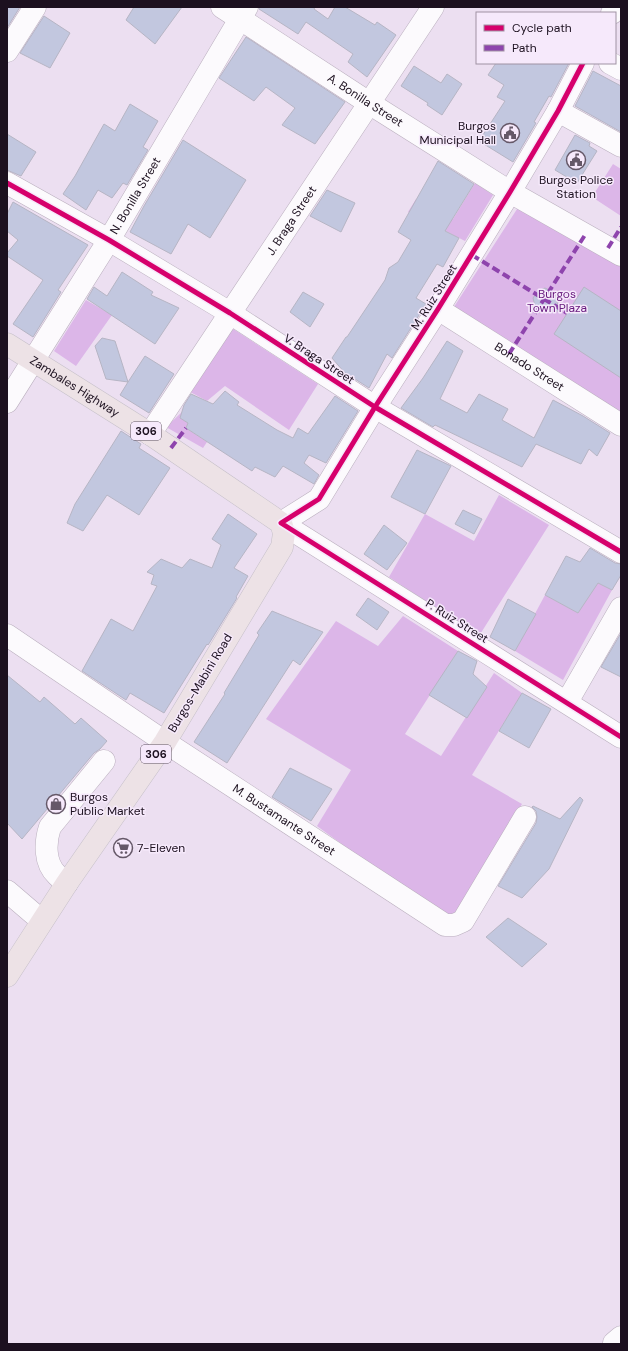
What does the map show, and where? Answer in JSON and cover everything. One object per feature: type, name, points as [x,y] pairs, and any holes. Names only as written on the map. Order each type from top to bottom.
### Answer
[{"type":"main road","name":"Zambales Highway","points":[[7,344],[150,434],[281,523]]},
{"type":"main road","name":"Burgos-Mabini Road","points":[[7,976],[67,883],[165,742],[282,547],[284,533],[281,523]]},
{"type":"street","points":[[7,51],[35,7]]},
{"type":"street","name":"J. Braga Street","points":[[150,434],[433,7]]},
{"type":"street","name":"A. Bonilla Street","points":[[236,11],[369,103],[510,192],[621,255]]},
{"type":"street","name":"N. Bonilla Street","points":[[7,402],[109,240],[236,11]]},
{"type":"street","name":"M. Ruiz Street","points":[[281,523],[319,499],[510,192],[558,111],[582,64]]},
{"type":"street","points":[[612,64],[621,69]]},
{"type":"street","points":[[558,111],[621,146]]},
{"type":"street","name":"V. Braga Street","points":[[7,183],[109,240],[230,313],[375,407],[621,552]]},
{"type":"street","name":"Bonado Street","points":[[438,309],[621,425]]},
{"type":"street","name":"P. Ruiz Street","points":[[281,523],[621,737]]},
{"type":"street","points":[[567,702],[621,608]]},
{"type":"street","name":"M. Bustamante Street","points":[[7,636],[165,742],[445,925],[454,925],[463,921],[524,817]]},
{"type":"street","points":[[67,883],[56,875],[51,866],[46,850],[46,837],[50,827],[104,761]]},
{"type":"street","points":[[7,891],[42,921]]},
{"type":"green space","points":[[613,164],[621,169],[621,216],[592,197]]},
{"type":"green space","points":[[475,183],[493,195],[465,241],[408,212],[416,199],[453,219]]},
{"type":"green space","name":"Burgos Town Plaza","points":[[519,206],[621,265],[621,418],[452,310]]},
{"type":"green space","points":[[86,300],[112,315],[76,366],[54,351]]},
{"type":"green space","points":[[224,323],[318,384],[289,430],[225,386],[207,401],[181,387]]},
{"type":"green space","points":[[182,412],[188,423],[186,428],[207,442],[203,448],[166,427]]},
{"type":"green space","points":[[499,495],[549,525],[479,636],[389,577],[425,514],[474,541]]},
{"type":"green space","points":[[598,583],[612,590],[563,680],[515,651],[545,595],[578,613]]},
{"type":"green space","points":[[403,616],[458,651],[405,734],[441,756],[494,673],[522,693],[472,775],[522,804],[450,923],[317,826],[351,770],[266,719],[336,621],[378,646]]},
{"type":"building","points":[[7,7],[20,7],[7,28]]},
{"type":"building","points":[[134,7],[182,7],[155,44],[126,20]]},
{"type":"building","points":[[259,7],[315,7],[314,9],[328,19],[335,7],[345,7],[375,25],[377,22],[396,35],[367,77],[348,62],[353,54],[306,22],[298,34],[259,9]]},
{"type":"building","points":[[44,16],[70,33],[50,68],[20,53]]},
{"type":"building","points":[[246,37],[345,102],[315,144],[282,125],[295,108],[266,87],[254,101],[219,78]]},
{"type":"building","points":[[495,64],[568,64],[551,97],[549,96],[534,122],[536,123],[513,162],[479,141],[505,101],[497,97],[504,85],[488,75]]},
{"type":"building","points":[[414,66],[441,83],[447,74],[462,84],[442,115],[427,105],[428,103],[401,86]]},
{"type":"building","points":[[593,71],[621,86],[621,132],[575,106]]},
{"type":"building","points":[[130,104],[158,121],[143,147],[148,150],[127,185],[123,183],[112,198],[98,190],[86,210],[63,194],[75,176],[104,124],[115,131]]},
{"type":"building","points":[[7,134],[36,152],[21,176],[7,170]]},
{"type":"building","name":"Burgos Police Station","points":[[575,135],[590,143],[589,146],[597,151],[577,183],[555,170]]},
{"type":"building","points":[[183,140],[246,180],[210,238],[188,224],[171,254],[130,232]]},
{"type":"building","points":[[438,161],[474,184],[445,231],[459,238],[443,267],[437,264],[416,298],[426,304],[392,358],[387,354],[369,388],[344,372],[332,358],[385,280],[389,268],[398,262],[411,240],[398,232]]},
{"type":"building","points":[[327,190],[355,203],[341,232],[310,216]]},
{"type":"building","points":[[13,202],[88,245],[58,290],[61,292],[33,337],[13,324],[43,280],[7,256],[7,253],[18,240],[7,231],[7,214]]},
{"type":"building","points":[[122,272],[153,292],[151,295],[179,308],[155,344],[87,299],[94,287],[107,296]]},
{"type":"building","points":[[584,287],[621,311],[621,378],[554,334]]},
{"type":"building","points":[[545,288],[555,293],[559,311],[543,311],[535,306],[533,298],[538,291]]},
{"type":"building","points":[[303,292],[324,304],[310,327],[290,312]]},
{"type":"building","points":[[102,338],[115,341],[128,382],[106,379],[95,346]]},
{"type":"building","points":[[447,341],[463,351],[440,399],[467,413],[479,394],[508,409],[502,420],[534,438],[553,400],[610,433],[597,456],[589,449],[581,464],[536,444],[522,467],[435,425],[433,427],[401,408]]},
{"type":"building","points":[[145,356],[174,374],[149,413],[120,395]]},
{"type":"building","points":[[225,391],[239,402],[237,405],[277,430],[293,438],[298,428],[308,434],[335,396],[358,411],[326,463],[309,455],[304,463],[319,475],[314,484],[283,466],[275,477],[255,467],[252,471],[186,428],[188,423],[180,418],[184,405],[191,394],[213,404]]},
{"type":"building","points":[[121,431],[141,444],[139,448],[170,468],[139,515],[107,495],[83,531],[67,523],[75,504]]},
{"type":"building","points":[[417,450],[451,466],[425,514],[391,497]]},
{"type":"building","points":[[463,510],[482,519],[474,534],[455,524]]},
{"type":"building","points":[[228,514],[257,534],[234,568],[248,576],[236,597],[237,598],[164,713],[130,693],[126,700],[82,671],[111,619],[133,631],[157,586],[151,584],[154,575],[147,572],[161,559],[182,568],[190,559],[212,568],[221,545],[212,539]]},
{"type":"building","points":[[384,525],[407,543],[387,570],[364,554]]},
{"type":"building","points":[[590,548],[615,563],[621,564],[621,575],[612,590],[598,583],[578,613],[545,595],[566,556],[580,562]]},
{"type":"building","points":[[368,598],[389,612],[377,630],[356,615]]},
{"type":"building","points":[[508,599],[536,614],[515,651],[490,637]]},
{"type":"building","points":[[272,611],[323,632],[300,665],[293,660],[227,763],[194,742],[225,694],[224,693],[259,635],[257,633]]},
{"type":"building","points":[[621,633],[621,677],[601,667]]},
{"type":"building","points":[[458,651],[477,661],[473,674],[487,687],[467,718],[429,695]]},
{"type":"building","points":[[7,675],[40,702],[44,697],[75,724],[81,718],[107,741],[94,753],[22,839],[7,823]]},
{"type":"building","points":[[522,693],[551,709],[529,748],[499,731]]},
{"type":"building","points":[[290,768],[332,789],[311,821],[272,797]]},
{"type":"building","points":[[580,797],[583,800],[549,869],[522,898],[498,886],[536,823],[536,811],[532,807],[533,806],[560,819]]},
{"type":"building","points":[[508,918],[547,944],[522,967],[486,937]]},
{"type":"marked path","points":[[608,248],[621,227]]},
{"type":"marked path","points":[[509,354],[585,235]]},
{"type":"marked path","points":[[472,255],[567,313]]},
{"type":"marked path","points":[[171,448],[186,428]]},
{"type":"cycle path","points":[[582,64],[558,111],[510,192],[319,499],[281,523],[621,737]]},
{"type":"cycle path","points":[[7,183],[109,240],[230,313],[375,407],[621,552]]},
{"type":"place","name":"Burgos Municipal Hall","points":[[510,133]]},
{"type":"place","name":"Burgos Police Station","points":[[576,160]]},
{"type":"place","name":"Burgos Public Market","points":[[56,804]]},
{"type":"place","name":"7-Eleven","points":[[123,848]]}]
